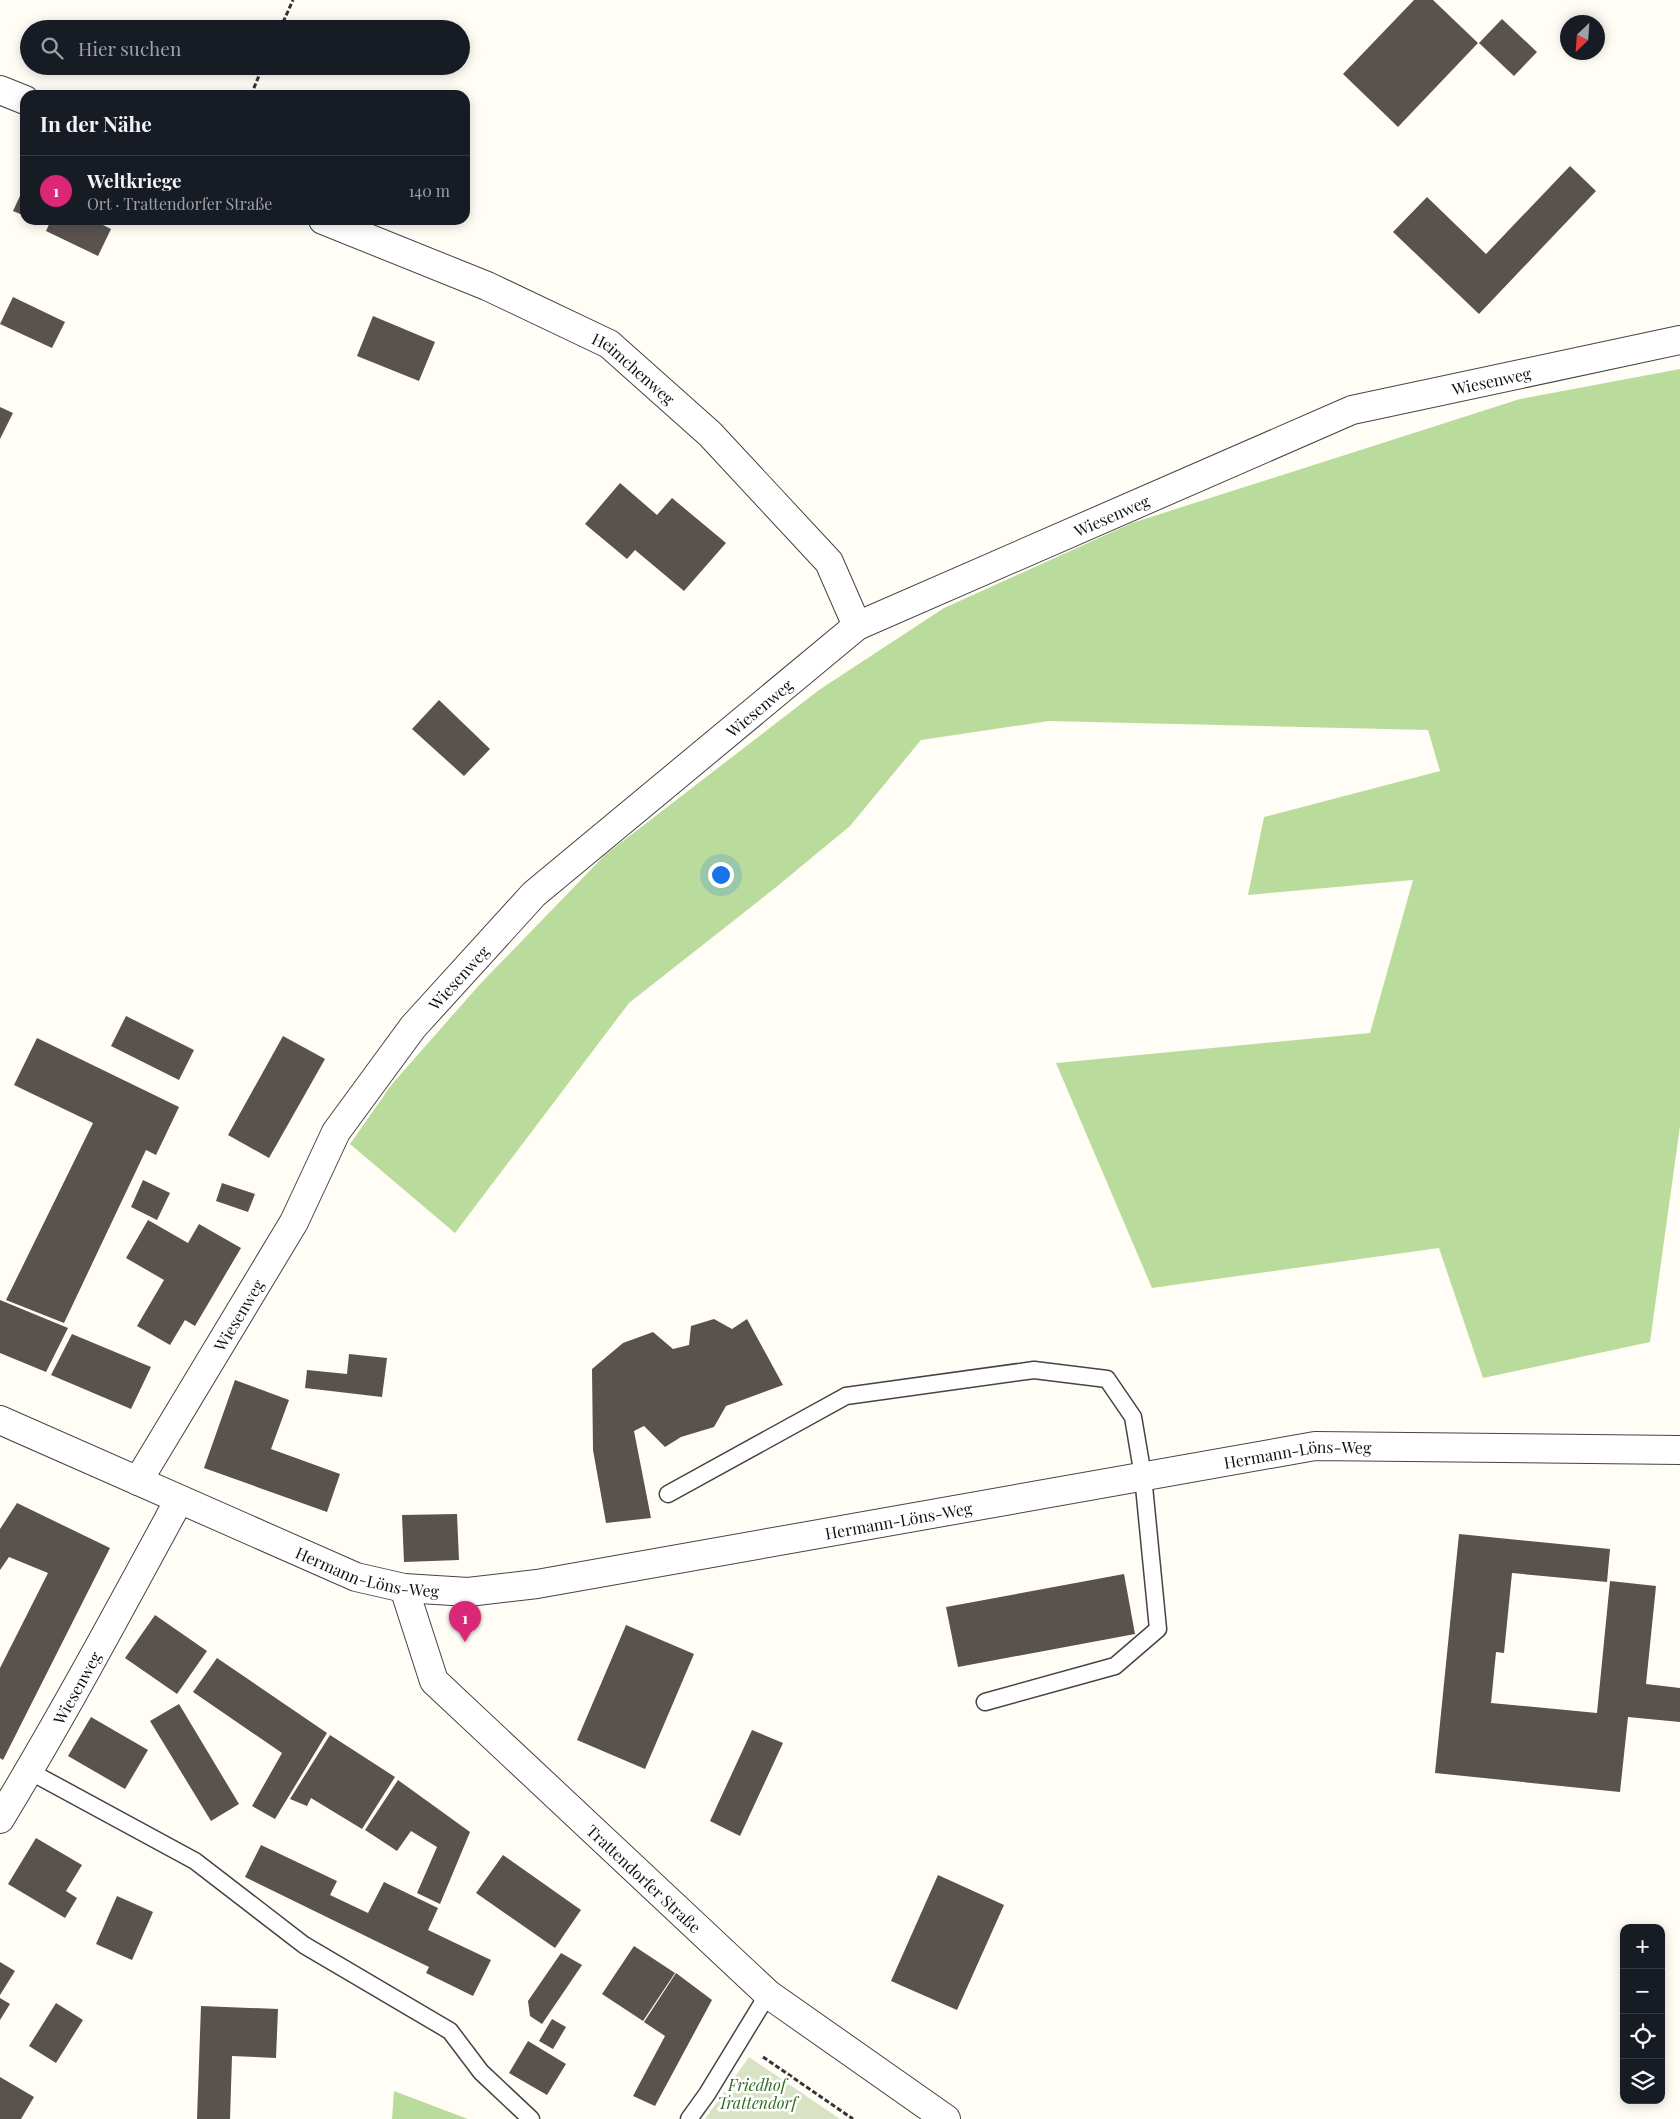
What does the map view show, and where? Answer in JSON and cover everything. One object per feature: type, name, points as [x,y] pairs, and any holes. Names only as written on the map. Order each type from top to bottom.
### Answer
[{"type":"street","points":[[0,90],[20,98]]},
{"type":"street","name":"Heimchenweg","points":[[335,225],[487,286],[609,344],[710,434],[828,562],[857,626]]},
{"type":"street","name":"Wiesenweg","points":[[138,1481],[294,1222],[336,1132],[413,1027],[534,894],[857,626],[1352,410],[1680,340]]},
{"type":"street","points":[[0,1420],[138,1481]]},
{"type":"street","name":"Hermann-Löns-Weg","points":[[138,1481],[356,1577],[404,1588],[468,1592],[537,1584],[1315,1446],[1680,1450]]},
{"type":"street","name":"Wiesenweg","points":[[0,1819],[29,1771],[179,1500]]},
{"type":"street","name":"Trattendorfer Straße","points":[[404,1588],[434,1681],[768,1994],[946,2119]]},
{"type":"lane","points":[[668,1494],[846,1396],[1034,1370],[1106,1379],[1134,1417],[1143,1476],[1158,1629],[1115,1666],[986,1702]]},
{"type":"lane","points":[[29,1771],[195,1861],[304,1944],[450,2030],[481,2072],[531,2119]]},
{"type":"lane","points":[[689,2119],[707,2094],[768,1994]]},
{"type":"path","points":[[284,20],[293,0]]},
{"type":"path","points":[[252,90],[260,75]]},
{"type":"path","points":[[739,2041],[853,2119]]},
{"type":"green space","points":[[1680,369],[1680,1126],[1650,1342],[1483,1378],[1439,1248],[1152,1288],[1056,1063],[1370,1033],[1413,880],[1248,895],[1264,817],[1440,771],[1428,730],[1049,721],[921,740],[850,826],[775,888],[629,1003],[455,1233],[350,1144],[392,1084],[481,983],[605,855],[819,690],[944,608],[1132,523],[1520,399]]},
{"type":"green space","name":"Friedhof Trattendorf","points":[[749,2057],[840,2119],[705,2119]]},
{"type":"green space","points":[[394,2091],[468,2119],[392,2119]]},
{"type":"building","points":[[1414,0],[1433,0],[1478,43],[1398,127],[1343,74]]},
{"type":"building","points":[[1502,19],[1537,52],[1514,76],[1479,43]]},
{"type":"building","points":[[1570,166],[1596,191],[1479,314],[1393,232],[1427,197],[1486,254]]},
{"type":"building","points":[[20,196],[20,214],[13,211]]},
{"type":"building","points":[[49,225],[103,225],[111,229],[98,256],[46,231]]},
{"type":"building","points":[[13,297],[65,322],[52,348],[0,324]]},
{"type":"building","points":[[373,316],[435,342],[419,381],[357,356]]},
{"type":"building","points":[[0,407],[13,413],[0,439]]},
{"type":"building","points":[[620,483],[657,515],[672,498],[726,543],[684,591],[635,550],[627,559],[585,524]]},
{"type":"building","points":[[439,700],[490,749],[464,776],[412,729]]},
{"type":"building","points":[[126,1016],[194,1050],[179,1080],[111,1046]]},
{"type":"building","points":[[283,1036],[325,1059],[269,1158],[228,1135]]},
{"type":"building","points":[[37,1038],[179,1107],[156,1155],[146,1150],[64,1323],[6,1300],[93,1123],[14,1085]]},
{"type":"building","points":[[143,1180],[170,1193],[157,1220],[131,1207]]},
{"type":"building","points":[[222,1183],[255,1194],[248,1212],[216,1201]]},
{"type":"building","points":[[148,1220],[188,1243],[199,1224],[241,1248],[195,1326],[185,1320],[170,1345],[137,1326],[164,1280],[126,1258]]},
{"type":"building","points":[[0,1300],[68,1328],[46,1372],[0,1353]]},
{"type":"building","points":[[714,1319],[732,1329],[747,1319],[783,1385],[726,1406],[714,1427],[681,1437],[665,1447],[644,1426],[634,1431],[651,1518],[606,1523],[593,1450],[592,1369],[623,1343],[653,1332],[673,1349],[689,1345],[691,1326]]},
{"type":"building","points":[[72,1334],[151,1367],[131,1409],[51,1375]]},
{"type":"building","points":[[349,1354],[387,1358],[382,1397],[305,1388],[307,1370],[347,1374]]},
{"type":"building","points":[[235,1380],[289,1400],[271,1449],[340,1474],[327,1512],[204,1468]]},
{"type":"building","points":[[17,1503],[110,1548],[3,1760],[0,1758],[0,1668],[48,1573],[9,1557],[0,1570],[0,1529]]},
{"type":"building","points":[[457,1514],[459,1560],[404,1562],[402,1515]]},
{"type":"building","points":[[1459,1534],[1610,1549],[1607,1582],[1512,1573],[1504,1653],[1496,1652],[1491,1703],[1597,1713],[1610,1581],[1656,1586],[1646,1684],[1680,1688],[1680,1722],[1628,1717],[1620,1792],[1435,1773]]},
{"type":"building","points":[[1124,1574],[1135,1634],[958,1667],[946,1607]]},
{"type":"building","points":[[155,1615],[207,1651],[177,1694],[125,1658]]},
{"type":"building","points":[[626,1625],[694,1654],[645,1769],[577,1740]]},
{"type":"building","points":[[217,1658],[327,1733],[275,1819],[252,1806],[282,1753],[193,1692]]},
{"type":"building","points":[[179,1704],[239,1804],[211,1821],[150,1721]]},
{"type":"building","points":[[91,1717],[148,1750],[125,1789],[68,1756]]},
{"type":"building","points":[[752,1730],[783,1743],[740,1836],[710,1821]]},
{"type":"building","points":[[330,1735],[395,1777],[362,1829],[311,1798],[307,1806],[290,1799]]},
{"type":"building","points":[[398,1780],[470,1832],[440,1904],[417,1893],[437,1847],[411,1831],[397,1851],[365,1830]]},
{"type":"building","points":[[36,1838],[82,1865],[66,1891],[77,1898],[65,1918],[8,1884]]},
{"type":"building","points":[[261,1845],[337,1881],[330,1895],[368,1913],[384,1882],[438,1908],[428,1930],[491,1960],[473,1996],[426,1973],[429,1967],[245,1877]]},
{"type":"building","points":[[503,1855],[581,1910],[555,1948],[476,1893]]},
{"type":"building","points":[[938,1875],[1004,1905],[957,2010],[891,1981]]},
{"type":"building","points":[[117,1896],[153,1912],[132,1960],[96,1944]]},
{"type":"building","points":[[634,1946],[675,1973],[643,2021],[602,1994]]},
{"type":"building","points":[[561,1953],[582,1965],[542,2024],[530,2016],[528,2001]]},
{"type":"building","points":[[0,1962],[15,1971],[0,1995]]},
{"type":"building","points":[[676,1973],[712,2000],[655,2106],[633,2096],[665,2036],[644,2022]]},
{"type":"building","points":[[0,1998],[10,2004],[0,2020]]},
{"type":"building","points":[[56,2003],[83,2020],[56,2063],[29,2046]]},
{"type":"building","points":[[201,2006],[278,2009],[276,2058],[232,2056],[230,2119],[197,2119]]},
{"type":"building","points":[[552,2019],[566,2027],[553,2049],[539,2041]]},
{"type":"building","points":[[528,2041],[566,2064],[547,2095],[509,2073]]},
{"type":"building","points":[[0,2077],[34,2097],[21,2119],[0,2119]]},
{"type":"place","name":"Weltkriege","points":[[465,1642]]}]
